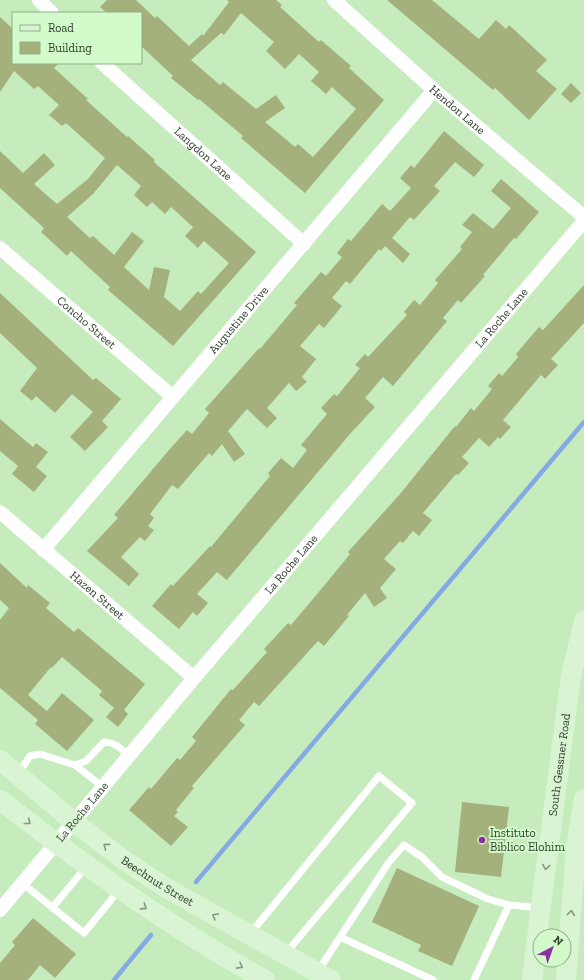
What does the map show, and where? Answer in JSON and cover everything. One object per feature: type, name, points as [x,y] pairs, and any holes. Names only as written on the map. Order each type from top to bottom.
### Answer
[{"type":"main road","name":"South Gessner Road","points":[[532,980],[540,908],[578,677],[584,621]]},
{"type":"main road","name":"Beechnut Street","points":[[0,760],[74,822],[124,860],[166,888],[324,976]]},
{"type":"main road","points":[[566,980],[576,847],[584,799]]},
{"type":"main road","points":[[0,800],[86,867],[119,890],[229,960],[265,980]]},
{"type":"street","points":[[38,0],[51,12]]},
{"type":"street","name":"Hendon Lane","points":[[334,0],[434,90],[584,217]]},
{"type":"street","name":"Langdon Lane","points":[[103,64],[304,244]]},
{"type":"street","name":"Augustine Drive","points":[[44,550],[434,90]]},
{"type":"street","name":"La Roche Lane","points":[[0,910],[194,678],[584,221]]},
{"type":"street","name":"Concho Street","points":[[0,248],[173,397]]},
{"type":"street","name":"Hazen Street","points":[[0,512],[194,678]]},
{"type":"lane","points":[[75,765],[86,761],[104,742],[110,742],[117,745],[129,756]]},
{"type":"lane","points":[[18,774],[30,756],[40,754],[75,765],[103,787]]},
{"type":"lane","points":[[249,935],[379,776],[412,802],[284,954]]},
{"type":"lane","points":[[324,976],[340,936],[389,862],[404,845],[422,857],[442,877],[488,899],[509,905],[540,908]]},
{"type":"lane","points":[[52,908],[86,867]]},
{"type":"lane","points":[[22,883],[84,933],[119,890]]},
{"type":"lane","points":[[474,980],[509,905]]},
{"type":"lane","points":[[340,936],[433,980]]},
{"type":"building","points":[[107,0],[136,0],[155,18],[157,16],[189,46],[202,34],[203,36],[229,2],[227,0],[276,0],[282,5],[280,7],[319,42],[321,40],[351,66],[349,68],[384,100],[305,193],[241,138],[243,136],[199,99],[198,100],[171,78],[173,76],[142,47],[142,12],[106,12],[100,7]],"holes":[[[241,13],[274,42],[266,51],[285,69],[299,54],[319,72],[311,81],[326,94],[332,87],[356,109],[313,157],[298,144],[295,147],[265,122],[285,108],[276,95],[256,109],[223,82],[220,85],[191,60],[221,33],[224,35]]]},
{"type":"building","points":[[387,0],[432,0],[479,39],[496,20],[506,29],[509,25],[547,60],[536,71],[557,89],[529,120],[495,88],[493,90]]},
{"type":"building","points":[[0,17],[12,28],[12,64],[58,64],[54,68],[88,99],[86,100],[155,160],[154,162],[256,252],[173,346],[108,290],[110,287],[71,251],[67,256],[41,232],[44,228],[0,188],[0,151],[23,173],[44,153],[55,165],[34,184],[57,204],[88,179],[105,158],[66,123],[62,126],[49,115],[59,105],[38,86],[34,89],[14,71],[0,92]],"holes":[[[117,165],[141,186],[134,195],[147,207],[152,202],[165,214],[171,207],[193,227],[185,236],[198,248],[204,241],[229,263],[201,294],[198,291],[180,311],[164,297],[170,270],[154,267],[149,290],[124,267],[144,241],[132,232],[114,255],[93,236],[90,238],[67,217],[93,194]]]},
{"type":"building","points":[[571,83],[581,93],[571,103],[561,94]]},
{"type":"building","points":[[444,131],[484,165],[474,177],[455,162],[434,186],[440,191],[414,220],[410,217],[392,238],[410,254],[403,263],[385,246],[381,251],[379,249],[350,284],[346,281],[332,298],[342,306],[324,328],[319,324],[300,346],[316,359],[302,377],[307,382],[296,391],[289,383],[267,408],[277,418],[267,428],[247,409],[228,431],[245,454],[234,462],[222,444],[212,456],[209,453],[178,489],[172,485],[150,514],[154,518],[148,526],[154,530],[145,541],[140,537],[121,557],[139,574],[129,586],[87,551],[118,518],[114,515],[169,450],[187,430],[192,434],[209,413],[205,409],[259,348],[260,349],[297,305],[294,303],[321,272],[326,276],[342,257],[337,253],[348,239],[351,241],[382,204],[390,211],[411,188],[400,178],[411,165],[414,168]]},
{"type":"building","points":[[501,179],[539,212],[516,239],[514,238],[483,275],[485,276],[461,303],[458,300],[443,318],[447,321],[393,386],[383,377],[365,398],[375,407],[350,434],[227,580],[217,572],[197,594],[208,603],[197,616],[193,612],[179,629],[152,606],[171,584],[173,586],[210,546],[211,547],[270,476],[268,473],[281,458],[293,468],[307,450],[301,445],[327,414],[321,408],[334,394],[337,396],[360,368],[355,365],[365,354],[368,357],[407,315],[404,312],[414,300],[420,305],[438,283],[435,280],[462,249],[460,247],[472,232],[462,225],[473,213],[493,229],[511,208],[491,191]]},
{"type":"building","points":[[584,285],[584,323],[551,359],[558,365],[545,379],[541,375],[503,420],[511,427],[500,439],[498,437],[489,447],[479,438],[462,457],[469,463],[458,475],[456,474],[423,513],[432,520],[419,536],[413,531],[403,543],[400,541],[384,559],[396,569],[380,588],[387,598],[374,607],[365,593],[347,615],[349,616],[324,646],[318,641],[259,706],[254,702],[239,720],[245,725],[192,786],[194,788],[176,810],[178,812],[174,816],[188,827],[171,846],[129,810],[149,787],[151,789],[177,758],[180,760],[196,741],[192,737],[231,689],[233,690],[267,652],[264,649],[288,623],[291,625],[350,554],[348,552],[400,494],[455,426],[456,427],[471,408],[474,411],[492,389],[488,386],[499,373],[502,376],[518,357],[516,354],[539,327],[543,330]]},
{"type":"building","points":[[0,293],[93,380],[96,378],[121,399],[102,421],[108,427],[85,451],[70,437],[93,412],[72,394],[55,413],[36,396],[32,401],[20,391],[37,368],[0,333]]},
{"type":"building","points":[[0,419],[33,447],[36,443],[48,452],[36,467],[47,476],[34,492],[12,474],[18,466],[0,451]]},
{"type":"building","points":[[0,563],[27,588],[28,585],[50,603],[46,608],[74,632],[78,628],[145,684],[124,710],[128,714],[118,727],[106,717],[114,708],[99,695],[102,691],[62,657],[52,668],[51,667],[28,695],[47,711],[62,693],[94,720],[67,751],[35,724],[38,720],[0,688],[0,620],[9,608],[0,600]]},
{"type":"building","name":"Instituto Biblico Elohim","points":[[462,802],[509,807],[501,877],[455,872]]},
{"type":"building","points":[[397,868],[479,906],[452,966],[418,951],[421,945],[372,922]]},
{"type":"building","points":[[33,918],[76,954],[55,978],[40,965],[28,980],[0,980],[0,963],[15,945],[12,942]]},
{"type":"waterway","points":[[196,882],[584,422]]},
{"type":"waterway","points":[[114,980],[151,935]]},
{"type":"place","name":"Instituto Biblico Elohim","points":[[482,840]]}]
